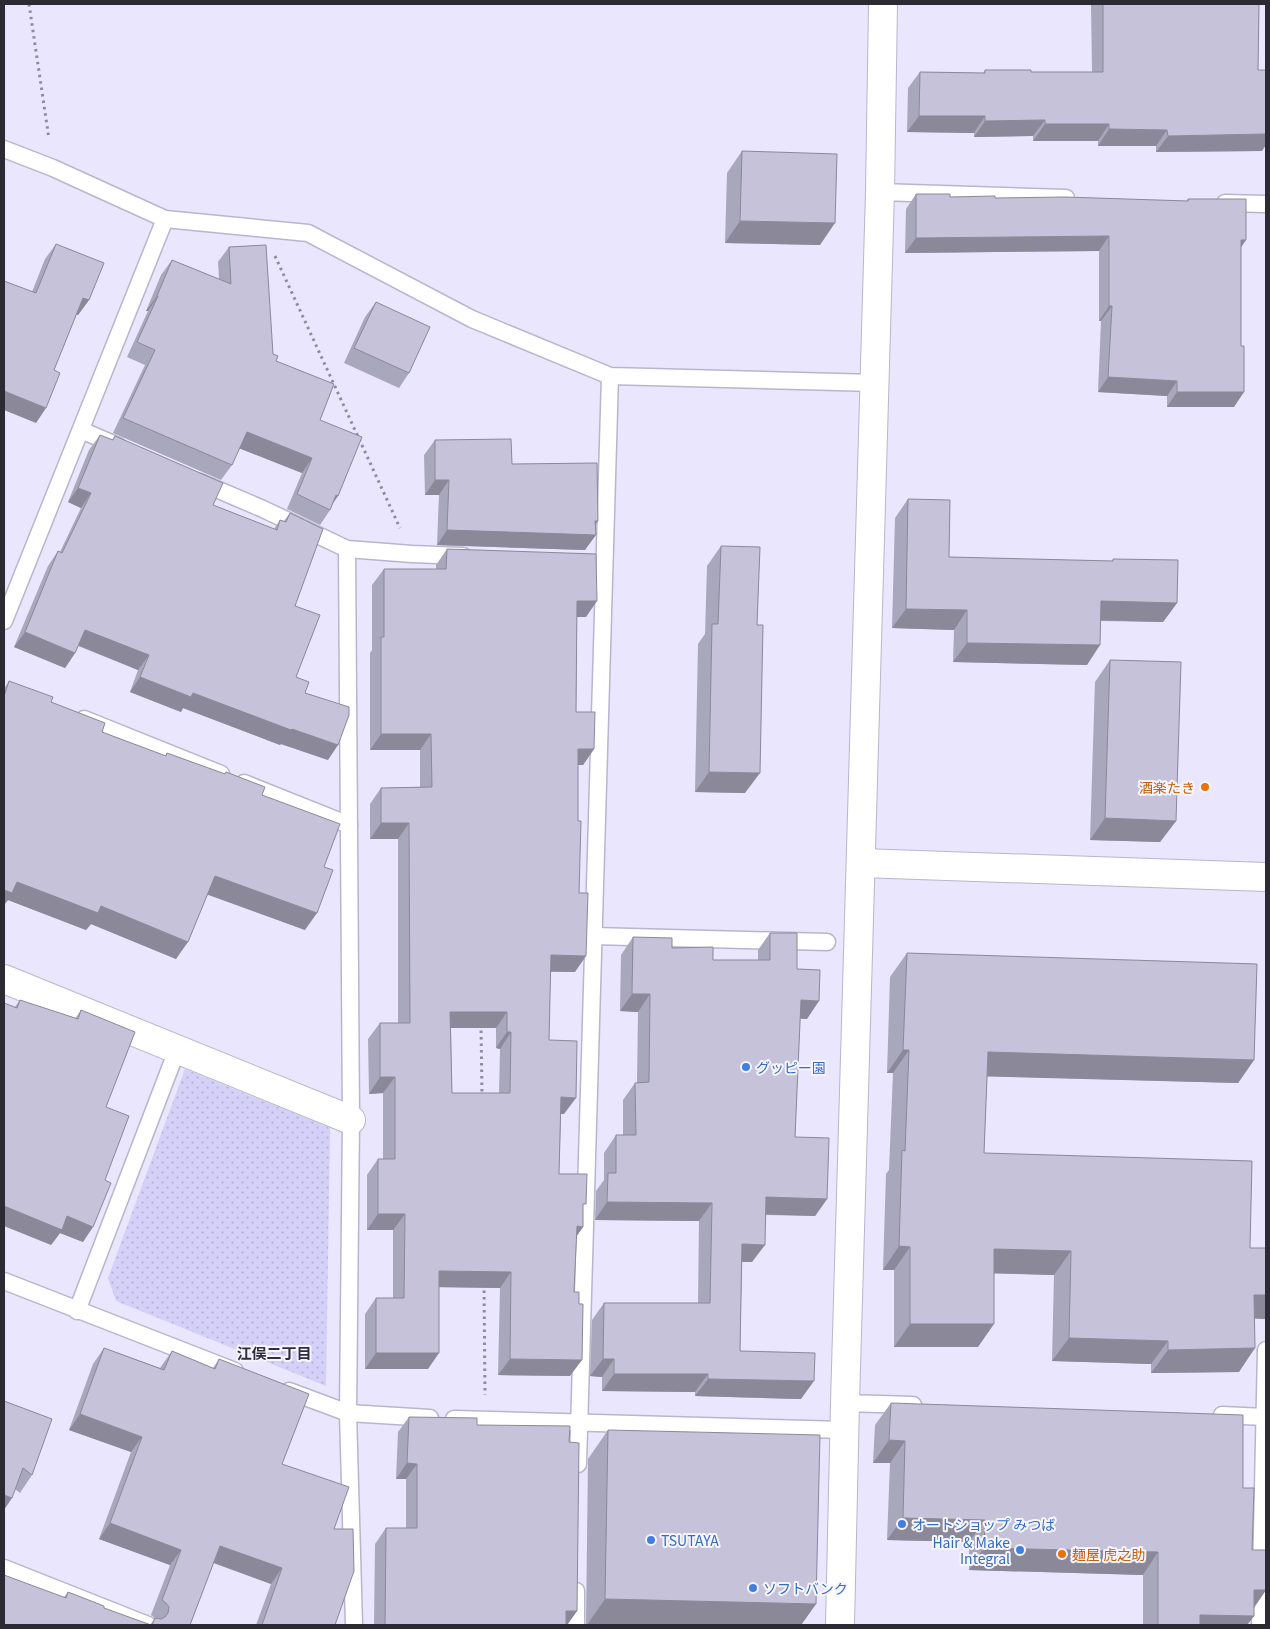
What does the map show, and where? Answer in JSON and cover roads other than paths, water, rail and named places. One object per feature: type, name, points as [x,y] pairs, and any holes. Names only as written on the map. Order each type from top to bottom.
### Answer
[{"type":"street","points":[[840,1625],[875,383],[883,4]]},
{"type":"street","points":[[861,863],[1266,877]]},
{"type":"street","points":[[4,979],[351,1120]]},
{"type":"lane","points":[[4,149],[53,168],[165,219],[308,233],[472,319],[610,376],[875,383]]},
{"type":"lane","points":[[880,192],[1078,198]]},
{"type":"lane","points":[[1207,202],[1266,204]]},
{"type":"lane","points":[[4,621],[165,219]]},
{"type":"lane","points":[[578,1481],[610,376]]},
{"type":"lane","points":[[81,430],[135,454]]},
{"type":"lane","points":[[190,477],[347,549],[479,557]]},
{"type":"lane","points":[[347,549],[351,1120],[348,1413],[354,1625]]},
{"type":"lane","points":[[584,560],[604,561]]},
{"type":"lane","points":[[67,712],[349,825]]},
{"type":"lane","points":[[593,936],[827,942]]},
{"type":"lane","points":[[77,1311],[177,1050]]},
{"type":"lane","points":[[4,1281],[77,1311],[245,1374]]},
{"type":"lane","points":[[1260,1625],[1266,1350]]},
{"type":"lane","points":[[273,1385],[348,1413],[486,1421],[579,1423],[845,1416],[933,1406]]},
{"type":"lane","points":[[1207,1415],[1266,1417]]},
{"type":"lane","points":[[4,1568],[148,1625]]},
{"type":"lane","points":[[576,1577],[576,1625]]},
{"type":"place","name":"酒楽たき","points":[[1205,787]]},
{"type":"place","name":"グッピー園","points":[[746,1067]]},
{"type":"place","name":"オートショップ みつば","points":[[902,1524]]},
{"type":"place","name":"TSUTAYA","points":[[651,1540]]},
{"type":"place","name":"Hair & Make Integral","points":[[1020,1550]]},
{"type":"place","name":"麺屋 虎之助","points":[[1062,1554]]},
{"type":"place","name":"ソフトバンク","points":[[753,1588]]},
{"type":"district","name":"江俣二丁目","points":[[274,1352]]}]
